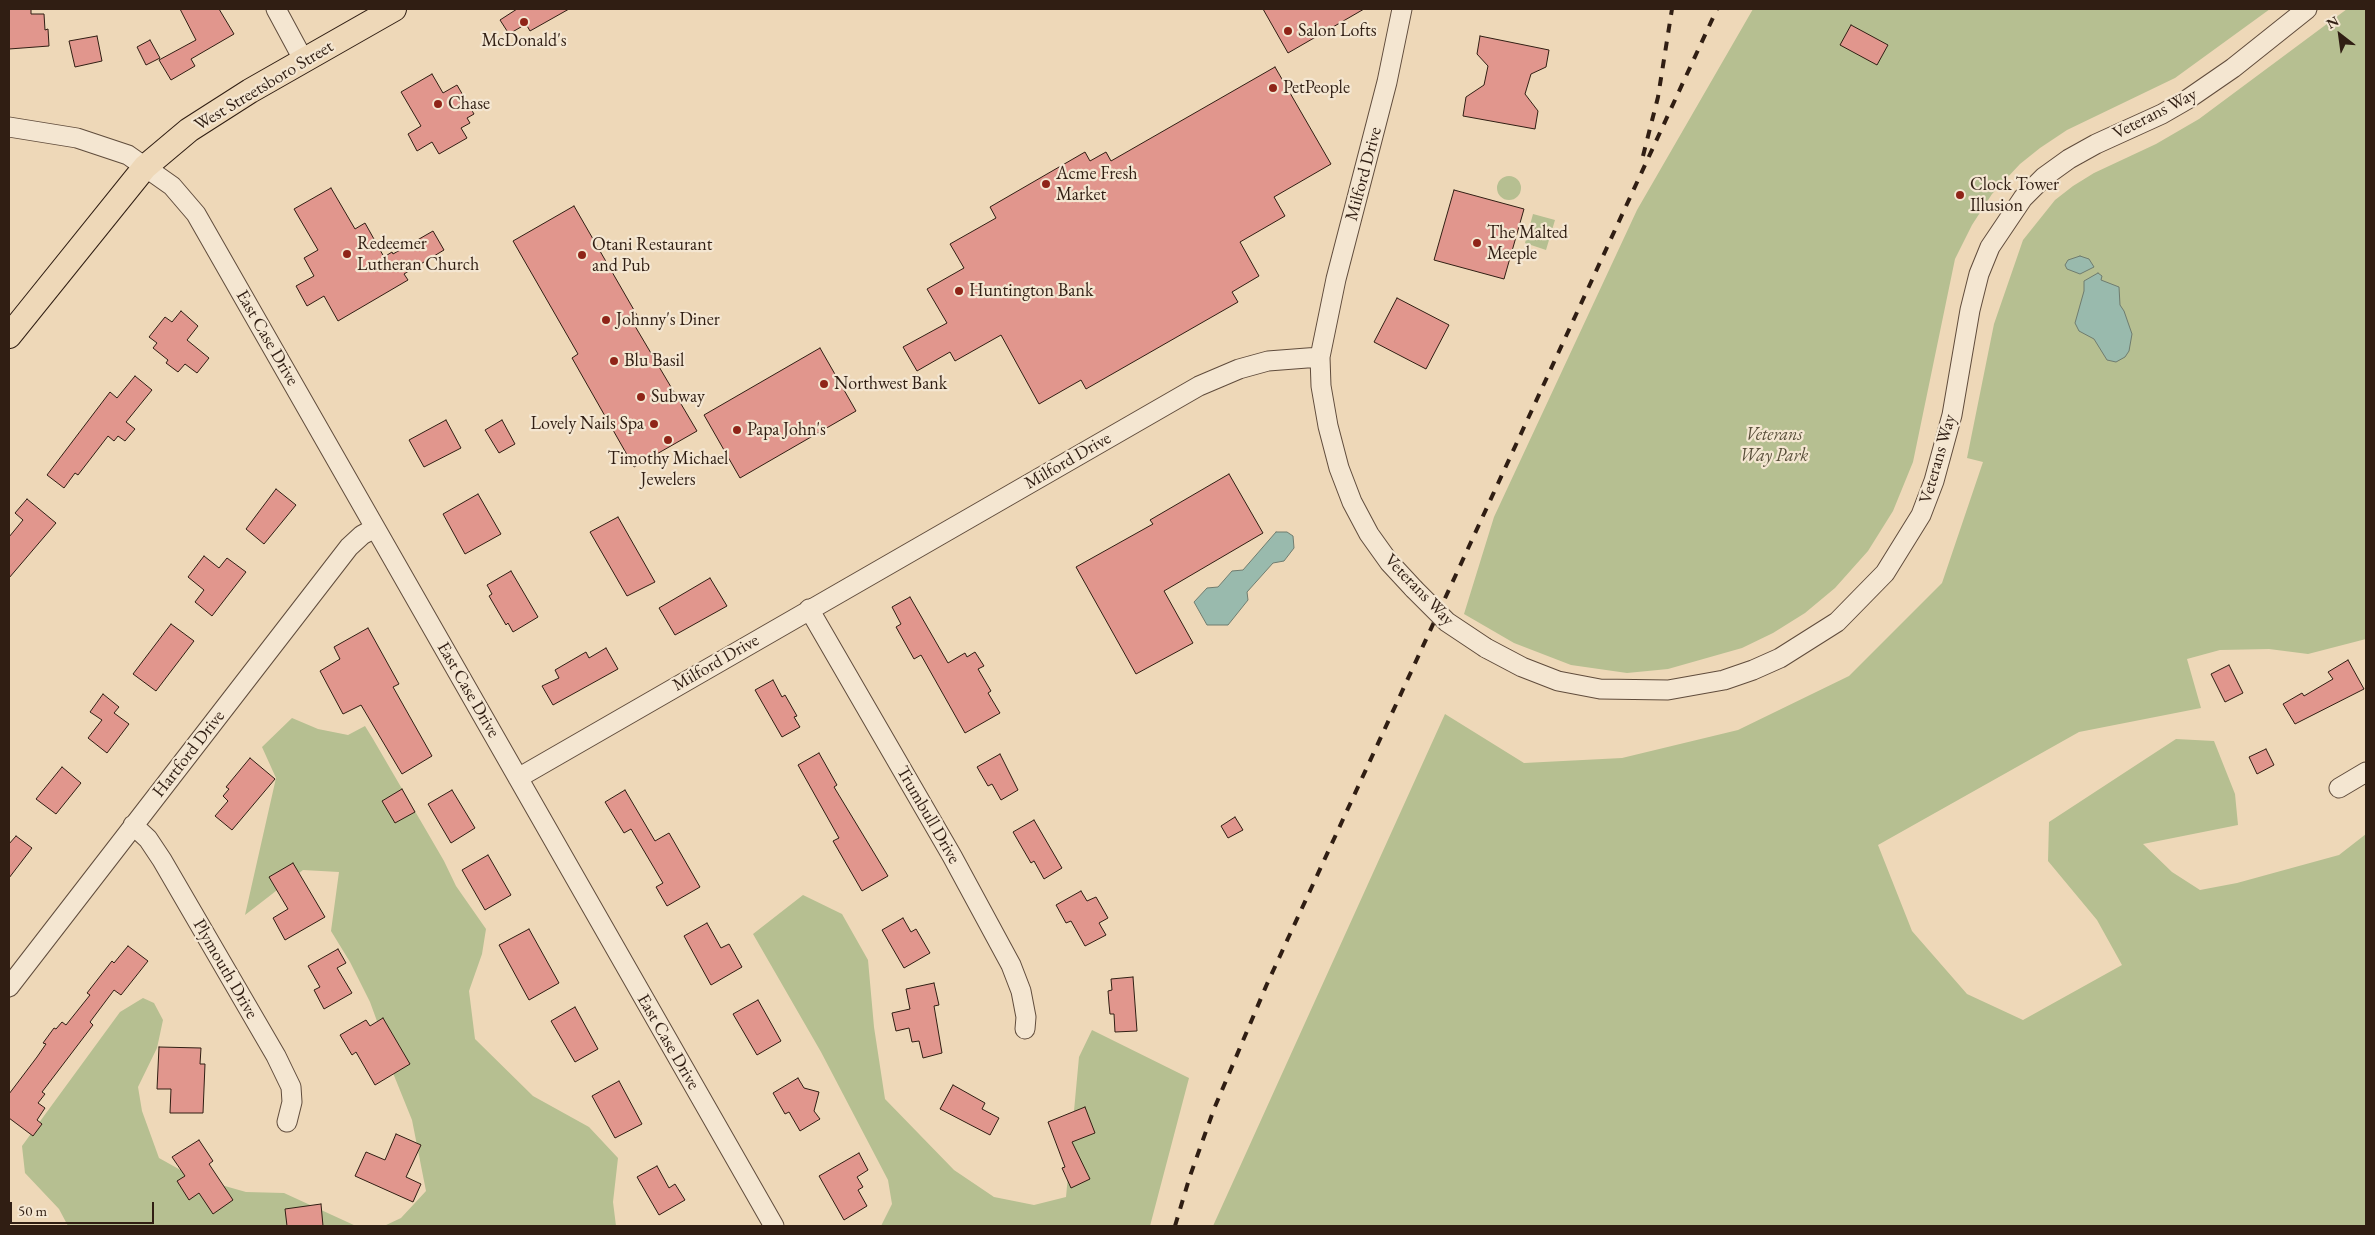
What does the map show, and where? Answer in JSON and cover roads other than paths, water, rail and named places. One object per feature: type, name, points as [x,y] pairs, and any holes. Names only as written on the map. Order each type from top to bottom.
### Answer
[{"type":"main road","name":"West Streetsboro Street","points":[[9,336],[145,167],[190,130],[250,91],[394,9]]},
{"type":"street","points":[[276,9],[304,60]]},
{"type":"street","name":"Milford Drive","points":[[518,778],[1199,386],[1239,369],[1268,361],[1320,356],[1336,279],[1387,82],[1402,9]]},
{"type":"street","name":"Veterans Way","points":[[1320,356],[1321,386],[1328,426],[1339,468],[1352,502],[1379,548],[1414,589],[1447,622],[1486,648],[1522,667],[1558,681],[1600,688],[1668,690],[1724,680],[1753,670],[1780,658],[1837,622],[1884,574],[1921,515],[1934,481],[1952,415],[1970,310],[1979,274],[1990,247],[2023,198],[2044,177],[2069,159],[2096,144],[2162,114],[2202,90],[2307,9]]},
{"type":"street","name":"East Case Drive","points":[[9,127],[77,138],[128,154],[172,186],[196,214],[774,1226]]},
{"type":"street","name":"Hartford Drive","points":[[9,987],[348,547],[362,535],[375,528]]},
{"type":"street","name":"Trumbull Drive","points":[[809,609],[952,856],[1011,964],[1021,991],[1026,1017],[1025,1029]]},
{"type":"street","points":[[2339,788],[2366,772]]},
{"type":"street","name":"Plymouth Drive","points":[[134,825],[148,839],[162,860],[276,1056],[291,1086],[292,1102],[287,1122]]},
{"type":"railway","points":[[1643,156],[1658,97],[1672,9]]},
{"type":"railway","points":[[1175,1226],[1190,1176],[1214,1109],[1267,984],[1717,9]]},
{"type":"place","name":"McDonald's","points":[[524,22]]},
{"type":"place","name":"Salon Lofts","points":[[1288,31]]},
{"type":"place","name":"PetPeople","points":[[1273,88]]},
{"type":"place","name":"Chase","points":[[438,104]]},
{"type":"place","name":"Acme Fresh Market","points":[[1046,184]]},
{"type":"place","name":"Clock Tower Illusion","points":[[1960,195]]},
{"type":"place","name":"The Malted Meeple","points":[[1477,243]]},
{"type":"place","name":"Redeemer Lutheran Church","points":[[347,254]]},
{"type":"place","name":"Otani Restaurant and Pub","points":[[582,255]]},
{"type":"place","name":"Huntington Bank","points":[[959,291]]},
{"type":"place","name":"Johnny's Diner","points":[[606,320]]},
{"type":"place","name":"Blu Basil","points":[[614,361]]},
{"type":"place","name":"Northwest Bank","points":[[824,384]]},
{"type":"place","name":"Subway","points":[[641,397]]},
{"type":"place","name":"Lovely Nails Spa","points":[[654,424]]},
{"type":"place","name":"Papa John's","points":[[737,430]]},
{"type":"place","name":"Timothy Michael Jewelers","points":[[668,440]]},
{"type":"park label","name":"Veterans Way Park","points":[[1774,445]]}]
